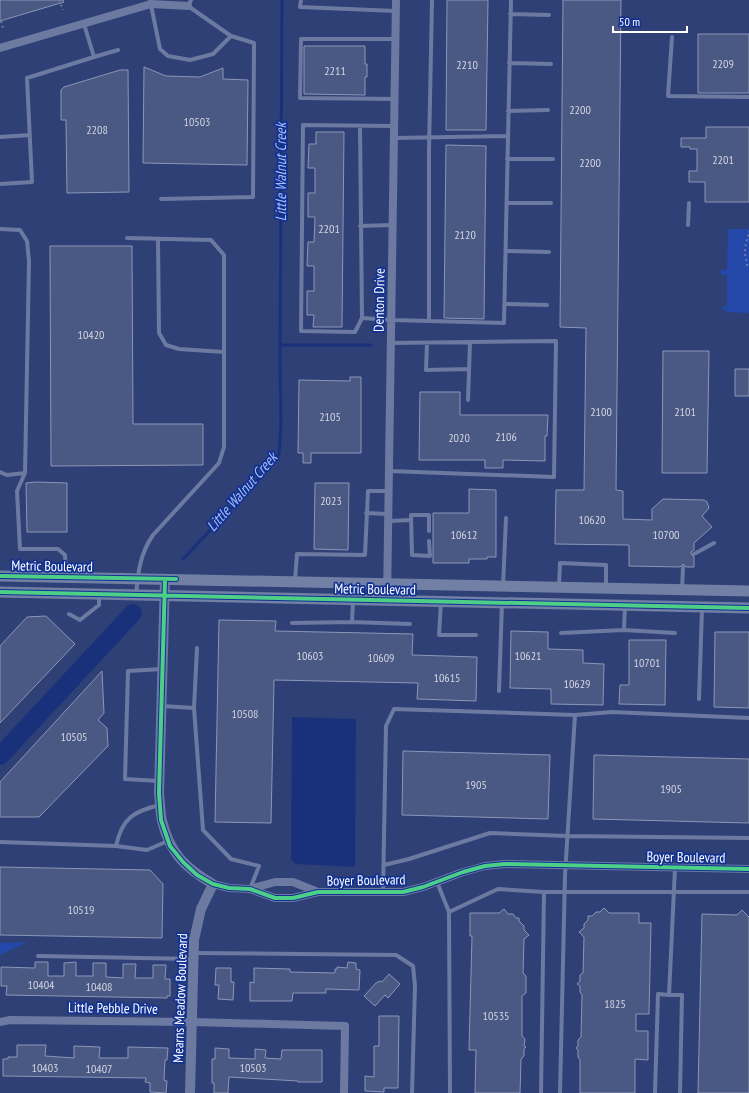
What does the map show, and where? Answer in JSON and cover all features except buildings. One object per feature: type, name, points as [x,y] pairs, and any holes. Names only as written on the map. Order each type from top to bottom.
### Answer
[{"type":"main road","name":"Metric Boulevard","points":[[0,576],[66,576],[749,591]]},
{"type":"main road","name":"Metric Boulevard","points":[[0,592],[749,608]]},
{"type":"street","name":"Denton Drive","points":[[387,600],[396,0]]},
{"type":"street","points":[[0,48],[84,24],[151,2],[190,3]]},
{"type":"street","name":"Boyer Boulevard","points":[[165,579],[159,781],[161,820],[170,846],[196,875],[213,884],[229,888],[250,889],[274,898],[293,898],[318,892],[403,892],[437,882],[463,872],[485,866],[504,864],[749,869]]},
{"type":"street","name":"Boyer Boulevard","points":[[250,889],[275,882],[293,882],[318,892]]},
{"type":"street","name":"Mearns Meadow Boulevard","points":[[190,1093],[194,940],[201,909],[213,884]]},
{"type":"street","name":"Little Pebble Drive","points":[[0,1022],[10,1020],[192,1022],[345,1026],[344,1093]]},
{"type":"lane","points":[[301,0],[300,8],[396,11]]},
{"type":"lane","points":[[429,321],[432,0]]},
{"type":"lane","points":[[362,318],[504,323],[510,0]]},
{"type":"lane","points":[[151,2],[160,49],[168,56],[190,60],[214,54],[231,36]]},
{"type":"lane","points":[[161,199],[253,197],[254,44],[231,36],[190,3]]},
{"type":"lane","points":[[510,14],[549,15]]},
{"type":"lane","points":[[84,24],[94,57]]},
{"type":"lane","points":[[672,37],[668,96],[749,97]]},
{"type":"lane","points":[[394,99],[300,98],[301,39],[396,39]]},
{"type":"lane","points":[[0,184],[32,182],[27,78],[118,50]]},
{"type":"lane","points":[[509,62],[551,64]]},
{"type":"lane","points":[[508,111],[548,110]]},
{"type":"lane","points":[[360,126],[362,318],[355,332],[301,331],[304,126],[360,126],[394,126]]},
{"type":"lane","points":[[0,137],[30,135]]},
{"type":"lane","points":[[394,138],[508,136]]},
{"type":"lane","points":[[507,159],[553,159]]},
{"type":"lane","points":[[507,203],[551,203]]},
{"type":"lane","points":[[688,225],[689,203]]},
{"type":"lane","points":[[360,226],[393,225]]},
{"type":"lane","points":[[0,229],[20,230],[27,241],[25,473],[17,491],[20,549],[58,549],[65,555],[66,576]]},
{"type":"lane","points":[[127,238],[211,240],[224,255],[224,447],[219,463],[153,535],[146,545],[142,556],[136,595]]},
{"type":"lane","points":[[158,238],[159,333],[166,345],[179,349],[224,352]]},
{"type":"lane","points":[[506,251],[549,252]]},
{"type":"lane","points":[[505,304],[547,305]]},
{"type":"lane","points":[[390,472],[554,476],[556,341],[391,343]]},
{"type":"lane","points":[[468,400],[470,342]]},
{"type":"lane","points":[[427,343],[426,370],[469,370]]},
{"type":"lane","points":[[0,472],[7,475],[25,473]]},
{"type":"lane","points":[[295,582],[297,554],[365,555],[368,491],[389,491]]},
{"type":"lane","points":[[366,514],[411,520]]},
{"type":"lane","points":[[429,531],[429,515],[411,515],[412,555],[430,556],[429,541]]},
{"type":"lane","points":[[503,586],[506,518]]},
{"type":"lane","points":[[694,554],[714,543]]},
{"type":"lane","points":[[559,587],[560,563],[606,565],[606,588]]},
{"type":"lane","points":[[682,590],[683,567]]},
{"type":"lane","points":[[69,614],[80,620],[99,605],[99,594]]},
{"type":"lane","points":[[352,622],[353,599]]},
{"type":"lane","points":[[441,601],[439,635],[476,635]]},
{"type":"lane","points":[[499,691],[502,603]]},
{"type":"lane","points":[[624,630],[625,605]]},
{"type":"lane","points":[[699,699],[702,606]]},
{"type":"lane","points":[[292,623],[352,622],[410,624]]},
{"type":"lane","points":[[561,633],[624,630],[675,632]]},
{"type":"lane","points":[[197,648],[194,708],[203,830],[231,859],[259,866],[250,889]]},
{"type":"lane","points":[[159,781],[125,779],[128,671],[162,669]]},
{"type":"lane","points":[[161,706],[194,708]]},
{"type":"lane","points":[[384,893],[386,726],[394,709],[575,715],[612,712],[749,718]]},
{"type":"lane","points":[[560,1093],[567,836],[575,715]]},
{"type":"lane","points":[[116,846],[119,831],[130,818],[142,809],[160,805]]},
{"type":"lane","points":[[384,865],[409,859],[490,833],[567,836],[749,838]]},
{"type":"lane","points":[[0,842],[116,846],[147,850],[168,841]]},
{"type":"lane","points":[[669,995],[675,867]]},
{"type":"lane","points":[[437,882],[449,912],[450,1093]]},
{"type":"lane","points":[[449,912],[498,889],[544,892],[749,892]]},
{"type":"lane","points":[[540,1093],[544,892]]},
{"type":"lane","points":[[38,956],[396,954],[413,966],[415,979],[412,1093]]},
{"type":"lane","points":[[655,1093],[658,994],[682,995],[680,1093]]},
{"type":"path","points":[[59,0],[62,10]]},
{"type":"path","points":[[1,21],[3,28]]},
{"type":"path","points":[[747,266],[745,249],[749,231]]},
{"type":"shaded area","points":[[728,229],[749,229],[749,313],[727,312],[720,307],[727,307],[727,275],[722,275],[720,273],[721,270],[727,270]]},
{"type":"shaded area","points":[[292,717],[356,719],[355,867],[295,864],[291,859]]},
{"type":"shaded area","points":[[27,942],[0,955],[0,943]]},
{"type":"waterway","name":"Little Walnut Creek","points":[[183,559],[266,471],[279,454],[281,425],[282,0]]},
{"type":"waterway","name":"Little Walnut Creek","points":[[280,345],[371,345]]},
{"type":"waterway","name":"Little Walnut Creek","points":[[0,756],[133,613]]},
{"type":"cycle path","points":[[0,576],[176,579]]},
{"type":"cycle path","points":[[165,579],[159,793],[161,820],[170,846],[183,862],[197,875],[213,884],[229,888],[250,889],[275,898],[293,898],[318,892],[403,892],[423,887],[463,872],[485,866],[504,864],[749,869]]},
{"type":"cycle path","points":[[0,592],[749,608]]}]
